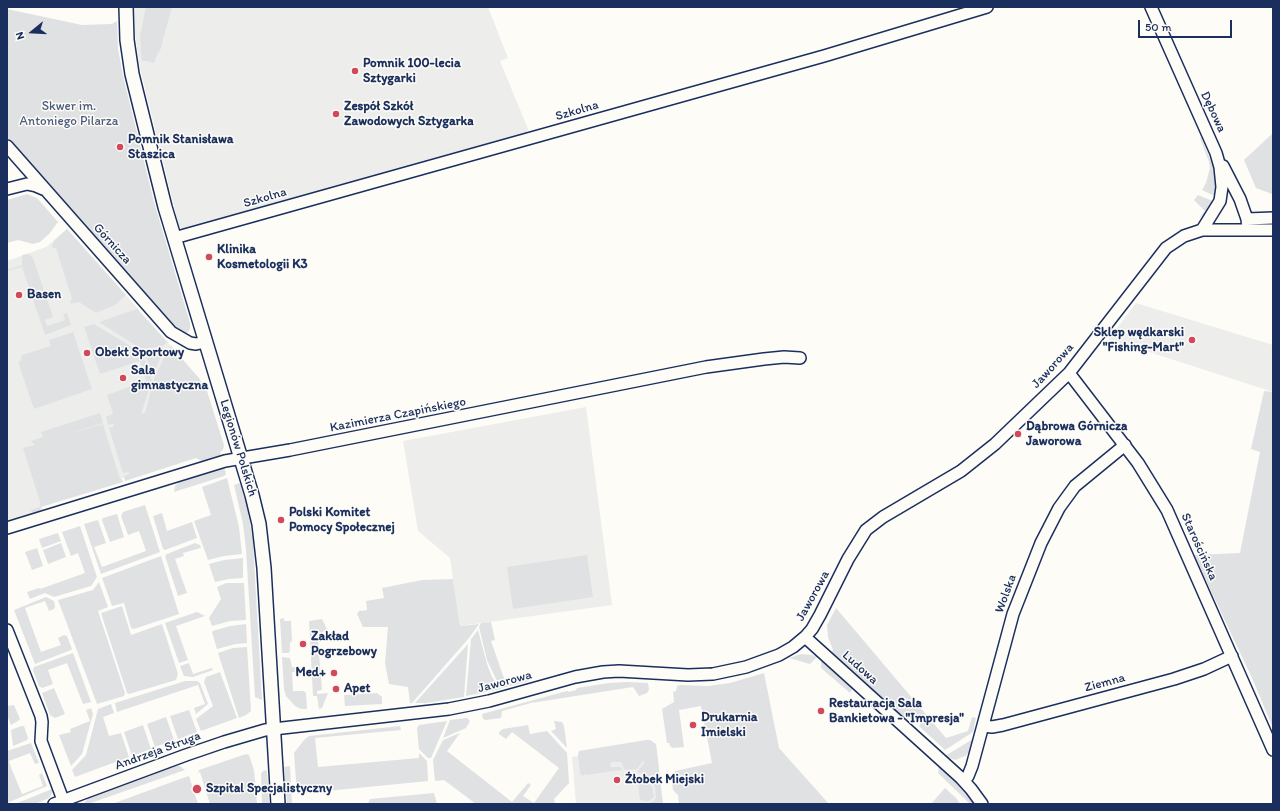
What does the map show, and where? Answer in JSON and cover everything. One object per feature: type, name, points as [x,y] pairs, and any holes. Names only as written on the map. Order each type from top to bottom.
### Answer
[{"type":"street","name":"Legionów Polskich","points":[[126,7],[127,40],[132,74],[174,238],[255,505],[262,541],[278,804]]},
{"type":"street","name":"Szkolna","points":[[174,238],[824,56],[987,7]]},
{"type":"street","name":"Dębowa","points":[[1151,7],[1216,153],[1223,178],[1220,201],[1202,230]]},
{"type":"street","name":"Górnicza","points":[[7,146],[171,332],[190,343],[196,344],[205,342]]},
{"type":"street","points":[[1216,153],[1240,199],[1248,224]]},
{"type":"street","points":[[7,189],[27,184],[46,190]]},
{"type":"street","points":[[1248,224],[1273,218]]},
{"type":"street","points":[[1248,224],[1273,230]]},
{"type":"street","name":"Jaworowa","points":[[273,729],[449,710],[489,701],[575,677],[603,672],[618,671],[688,675],[721,672],[746,667],[780,655],[805,637],[820,615],[848,559],[866,530],[888,514],[952,478],[995,444],[1068,373],[1163,251],[1184,236],[1202,230],[1248,224]]},
{"type":"street","name":"Kazimierza Czapińskiego","points":[[7,528],[225,461],[411,427],[706,367],[771,358],[800,358]]},
{"type":"street","name":"Starościńska","points":[[1068,373],[1125,445],[1148,478],[1167,510],[1273,750]]},
{"type":"street","name":"Wolska","points":[[964,781],[972,766],[1017,600],[1035,556],[1051,523],[1075,486],[1125,445]]},
{"type":"street","points":[[7,630],[41,716],[41,741],[58,802]]},
{"type":"street","name":"Ludowa","points":[[805,637],[964,781],[982,804]]},
{"type":"street","name":"Ziemna","points":[[983,726],[992,727],[1003,725],[1159,683],[1190,674],[1232,656]]},
{"type":"street","name":"Andrzeja Struga","points":[[58,802],[224,742],[273,729]]},
{"type":"shaded area","name":"Zespół Szkół Zawodowych Sztygarka","points":[[134,7],[488,7],[508,58],[500,61],[528,129],[526,134],[183,229],[179,226],[140,68],[135,34]]},
{"type":"shaded area","points":[[67,229],[171,346],[181,370],[206,452],[41,504],[43,511],[7,522],[7,261],[46,247]]},
{"type":"shaded area","points":[[1136,303],[1273,345],[1273,392],[1109,339]]},
{"type":"shaded area","points":[[586,407],[612,605],[460,626],[450,558],[418,531],[403,441]]},
{"type":"shaded area","name":"Żłobek Miejski","points":[[656,744],[663,804],[576,804],[572,757]]},
{"type":"green space","points":[[146,7],[172,7],[160,51],[154,63],[142,61],[140,36]]},
{"type":"green space","name":"Skwer im. Antoniego Pilarza","points":[[7,9],[82,25],[112,24],[117,21],[118,49],[123,76],[154,202],[190,323],[190,329],[187,333],[179,331],[7,137]]},
{"type":"green space","points":[[1273,133],[1272,194],[1256,188],[1244,160]]},
{"type":"green space","points":[[1201,137],[1217,176],[1217,197],[1202,190],[1206,183],[1210,168],[1200,138]]},
{"type":"green space","points":[[27,194],[37,198],[58,222],[49,234],[40,242],[33,244],[18,240],[7,243],[7,200]]},
{"type":"green space","points":[[1198,195],[1215,202],[1208,212],[1199,218],[1205,211],[1194,200]]},
{"type":"green space","points":[[67,229],[126,295],[115,305],[96,313],[79,302],[71,304],[70,300],[72,299],[56,248],[53,248],[52,246],[54,241]]},
{"type":"green space","points":[[29,254],[33,258],[53,317],[45,320],[47,326],[65,320],[63,314],[67,313],[71,325],[45,335],[22,267],[7,271],[22,265],[22,255]]},
{"type":"green space","points":[[137,309],[167,342],[161,347],[141,349],[99,322]]},
{"type":"green space","points":[[94,324],[142,353],[152,380],[141,414],[145,413],[154,379],[168,349],[171,346],[199,378],[207,391],[224,445],[223,450],[220,452],[221,455],[202,461],[196,458],[125,481],[124,476],[129,474],[129,472],[123,473],[109,428],[114,426],[113,424],[108,425],[106,417],[113,414],[107,395],[146,381],[140,361],[100,374],[84,327]]},
{"type":"green space","points":[[73,332],[92,389],[34,409],[18,362],[21,361],[22,355],[51,346],[49,340]]},
{"type":"green space","points":[[164,350],[153,375],[144,351]]},
{"type":"green space","points":[[1264,391],[1273,392],[1273,728],[1252,678],[1194,555],[1240,553],[1260,452],[1251,449]]},
{"type":"green space","points":[[100,413],[103,423],[62,436],[103,424],[120,479],[122,479],[123,482],[41,507],[39,513],[35,514],[30,510],[40,507],[40,502],[23,448],[35,445],[31,441],[43,437],[41,432]]},
{"type":"green space","points":[[224,467],[226,474],[224,476],[174,492],[175,486],[179,482]]},
{"type":"green space","points":[[227,478],[239,527],[242,554],[208,560],[194,521],[211,515],[202,487]]},
{"type":"green space","points":[[240,483],[248,511],[253,542],[262,700],[255,697],[246,549],[243,524],[234,485]]},
{"type":"green space","points":[[145,505],[160,552],[101,574],[84,524],[98,520],[106,543],[94,547],[102,567],[146,551],[139,531],[128,535],[121,516],[123,512]]},
{"type":"green space","points":[[162,513],[167,531],[192,522],[197,538],[165,550],[163,549],[153,516]]},
{"type":"green space","points":[[117,514],[124,537],[110,542],[102,520],[103,518]]},
{"type":"green space","points":[[80,526],[97,577],[91,586],[54,597],[45,593],[30,599],[27,592],[85,573],[78,553],[71,556],[62,532]]},
{"type":"green space","points":[[58,533],[61,541],[42,548],[39,539]]},
{"type":"green space","points":[[61,543],[66,557],[48,564],[43,550]]},
{"type":"green space","points":[[195,543],[200,545],[201,548],[183,553],[184,556],[175,559],[187,593],[178,596],[165,556]]},
{"type":"green space","points":[[37,548],[43,566],[32,570],[25,552]]},
{"type":"green space","points":[[587,555],[593,597],[513,609],[507,567]]},
{"type":"green space","points":[[161,556],[179,614],[134,629],[131,628],[124,603],[112,606],[102,578]]},
{"type":"green space","points":[[243,558],[243,578],[215,582],[209,564],[224,560]]},
{"type":"green space","points":[[453,579],[460,626],[479,624],[469,638],[412,703],[410,703],[408,687],[389,684],[385,663],[388,627],[363,627],[357,614],[360,610],[367,610],[366,601],[384,598],[382,588],[422,580]]},
{"type":"green space","points":[[99,582],[108,607],[98,611],[125,693],[124,696],[97,704],[58,600],[93,590]]},
{"type":"green space","points":[[226,583],[244,583],[246,620],[230,621],[212,626],[209,618],[221,599],[217,587]]},
{"type":"green space","points":[[46,597],[54,601],[54,609],[49,611],[45,601],[25,608],[41,652],[61,645],[58,638],[64,635],[67,636],[72,649],[35,664],[14,610]]},
{"type":"green space","points":[[122,606],[131,635],[162,624],[178,674],[176,680],[129,694],[127,693],[101,613]]},
{"type":"green space","points":[[836,608],[946,738],[968,731],[972,717],[976,718],[973,732],[945,750],[919,726],[921,723],[915,718],[912,720],[909,718],[906,721],[832,652],[833,650],[828,637],[827,625]]},
{"type":"green space","points":[[197,612],[205,616],[176,626],[188,660],[179,663],[165,623]]},
{"type":"green space","points":[[284,618],[284,621],[291,621],[292,641],[290,643],[289,653],[282,653],[280,619]]},
{"type":"green space","points":[[322,619],[327,629],[321,633],[322,639],[318,640],[322,690],[317,691],[317,694],[328,693],[322,708],[319,709],[317,696],[313,696],[309,621]]},
{"type":"green space","points":[[491,622],[495,640],[491,641],[506,684],[529,679],[529,681],[502,688],[496,679],[487,660],[479,627],[481,623]]},
{"type":"green space","points":[[246,624],[247,643],[217,649],[213,631],[230,626]]},
{"type":"green space","points":[[478,630],[492,677],[501,689],[466,696],[471,639]]},
{"type":"green space","points":[[468,644],[464,697],[426,703],[415,703]]},
{"type":"green space","points":[[247,647],[251,711],[239,718],[218,653],[233,648]]},
{"type":"green space","points":[[73,653],[91,702],[83,704],[67,663],[48,670],[53,684],[42,688],[39,686],[33,670],[34,667]]},
{"type":"green space","points":[[801,654],[817,657],[810,664],[789,658]]},
{"type":"green space","points":[[282,657],[290,658],[292,667],[302,668],[302,672],[292,672],[293,691],[304,691],[306,693],[307,709],[301,709],[295,706],[286,696],[284,690]]},
{"type":"green space","points":[[822,660],[853,688],[850,693],[821,668]]},
{"type":"green space","points":[[189,663],[193,674],[212,668],[213,670],[193,677],[184,676],[180,666]]},
{"type":"green space","points":[[220,672],[237,718],[201,731],[196,719],[213,706],[204,682],[206,677]]},
{"type":"green space","points":[[764,673],[779,748],[829,804],[679,804],[678,795],[673,790],[671,775],[675,771],[712,763],[701,706],[679,710],[684,747],[673,748],[669,743],[667,743],[662,709],[674,702],[673,692],[676,691],[677,686],[680,685],[708,686],[730,683]]},
{"type":"green space","points":[[185,681],[197,681],[200,683],[208,704],[196,714],[194,708],[205,704],[198,685],[117,712],[115,703]]},
{"type":"green space","points":[[627,682],[648,683],[649,690],[647,693],[639,696],[633,687],[531,703],[502,711],[501,718],[486,720],[483,719],[482,715],[567,691],[569,692],[576,690],[577,688]]},
{"type":"green space","points":[[54,688],[65,714],[55,718],[50,715],[42,693]]},
{"type":"green space","points":[[377,693],[382,697],[382,704],[345,706],[344,695]]},
{"type":"green space","points":[[111,704],[114,713],[103,717],[109,736],[121,733],[129,757],[75,777],[72,770],[86,755],[98,709]]},
{"type":"green space","points":[[14,705],[20,719],[11,725],[7,715],[7,706]]},
{"type":"green space","points":[[91,708],[93,714],[82,754],[71,766],[59,735],[71,732],[70,729],[90,721],[86,710]]},
{"type":"green space","points":[[189,710],[197,732],[178,739],[170,716]]},
{"type":"green space","points":[[166,717],[174,740],[155,747],[147,724]]},
{"type":"green space","points":[[467,718],[470,721],[466,728],[443,738],[450,720]]},
{"type":"green space","points":[[447,721],[431,758],[428,758],[419,749],[417,728],[419,725]]},
{"type":"green space","points":[[554,721],[562,722],[564,726],[567,748],[551,731],[556,729]]},
{"type":"green space","points":[[143,725],[151,749],[132,756],[124,732]]},
{"type":"green space","points":[[528,725],[530,734],[547,731],[567,753],[569,783],[554,799],[555,804],[476,804],[444,780],[435,781],[433,760],[443,740],[460,733],[447,751],[512,802],[528,783],[531,785],[523,796],[534,803],[559,768],[512,732],[506,739],[499,734],[499,732],[503,729]]},
{"type":"green space","points":[[24,726],[28,738],[27,740],[13,746],[11,730]]},
{"type":"green space","points":[[400,726],[401,730],[315,738],[318,767],[419,758],[419,753],[427,761],[428,781],[297,794],[294,753],[309,736]]},
{"type":"green space","points":[[973,739],[969,752],[965,756],[955,760],[945,756]]},
{"type":"green space","points":[[650,740],[656,744],[663,804],[646,804],[653,802],[656,798],[655,786],[644,775],[637,772],[645,762],[643,761],[637,769],[625,770],[621,762],[612,762],[610,764],[611,767],[620,767],[622,769],[586,775],[584,774],[584,776],[580,774],[579,751]]},
{"type":"green space","points":[[31,743],[39,763],[35,764],[30,753],[9,761],[12,770],[22,794],[43,786],[39,775],[42,773],[47,786],[7,803],[7,751]]},
{"type":"green space","points":[[246,754],[249,755],[254,770],[257,804],[210,804],[200,772],[198,773],[199,770]]},
{"type":"green space","points":[[175,766],[180,766],[185,770],[88,804],[84,804],[87,799],[91,797]]},
{"type":"green space","points":[[290,766],[292,804],[287,804],[284,767]]},
{"type":"green space","points":[[939,766],[964,790],[974,804],[969,803],[938,773]]},
{"type":"green space","points":[[267,770],[269,804],[262,804],[261,774],[263,771]]},
{"type":"green space","points":[[637,775],[643,778],[652,787],[654,797],[648,801],[640,800]]},
{"type":"green space","points":[[189,776],[198,804],[112,804],[180,779]]},
{"type":"green space","points":[[945,788],[957,799],[960,804],[931,804]]},
{"type":"green space","points":[[52,789],[52,793],[49,798],[35,804],[15,804]]},
{"type":"green space","points":[[434,793],[437,804],[368,804],[370,799]]},
{"type":"place","name":"Pomnik 100-lecia Sztygarki","points":[[355,71]]},
{"type":"place","name":"Zespół Szkół Zawodowych Sztygarka","points":[[336,114]]},
{"type":"place","name":"Pomnik Stanisława Staszica","points":[[120,147]]},
{"type":"place","name":"Klinika Kosmetologii K3","points":[[209,257]]},
{"type":"place","name":"Basen","points":[[19,295]]},
{"type":"place","name":"Sklep wędkarski \"Fishing-Mart\"","points":[[1192,340]]},
{"type":"place","name":"Obekt Sportowy","points":[[87,353]]},
{"type":"place","name":"Sala gimnastyczna","points":[[123,378]]},
{"type":"place","name":"Dąbrowa Górnicza Jaworowa","points":[[1018,434]]},
{"type":"place","name":"Polski Komitet Pomocy Społecznej","points":[[281,520]]},
{"type":"place","name":"Zakład Pogrzebowy","points":[[303,644]]},
{"type":"place","name":"Med+","points":[[334,673]]},
{"type":"place","name":"Apet","points":[[336,689]]},
{"type":"place","name":"Restauracja Sala Bankietowa - \"Impresja\"","points":[[821,711]]},
{"type":"place","name":"Drukarnia Imielski","points":[[693,725]]},
{"type":"place","name":"Żłobek Miejski","points":[[617,780]]},
{"type":"place","name":"Szpital Specjalistyczny","points":[[197,789]]}]
